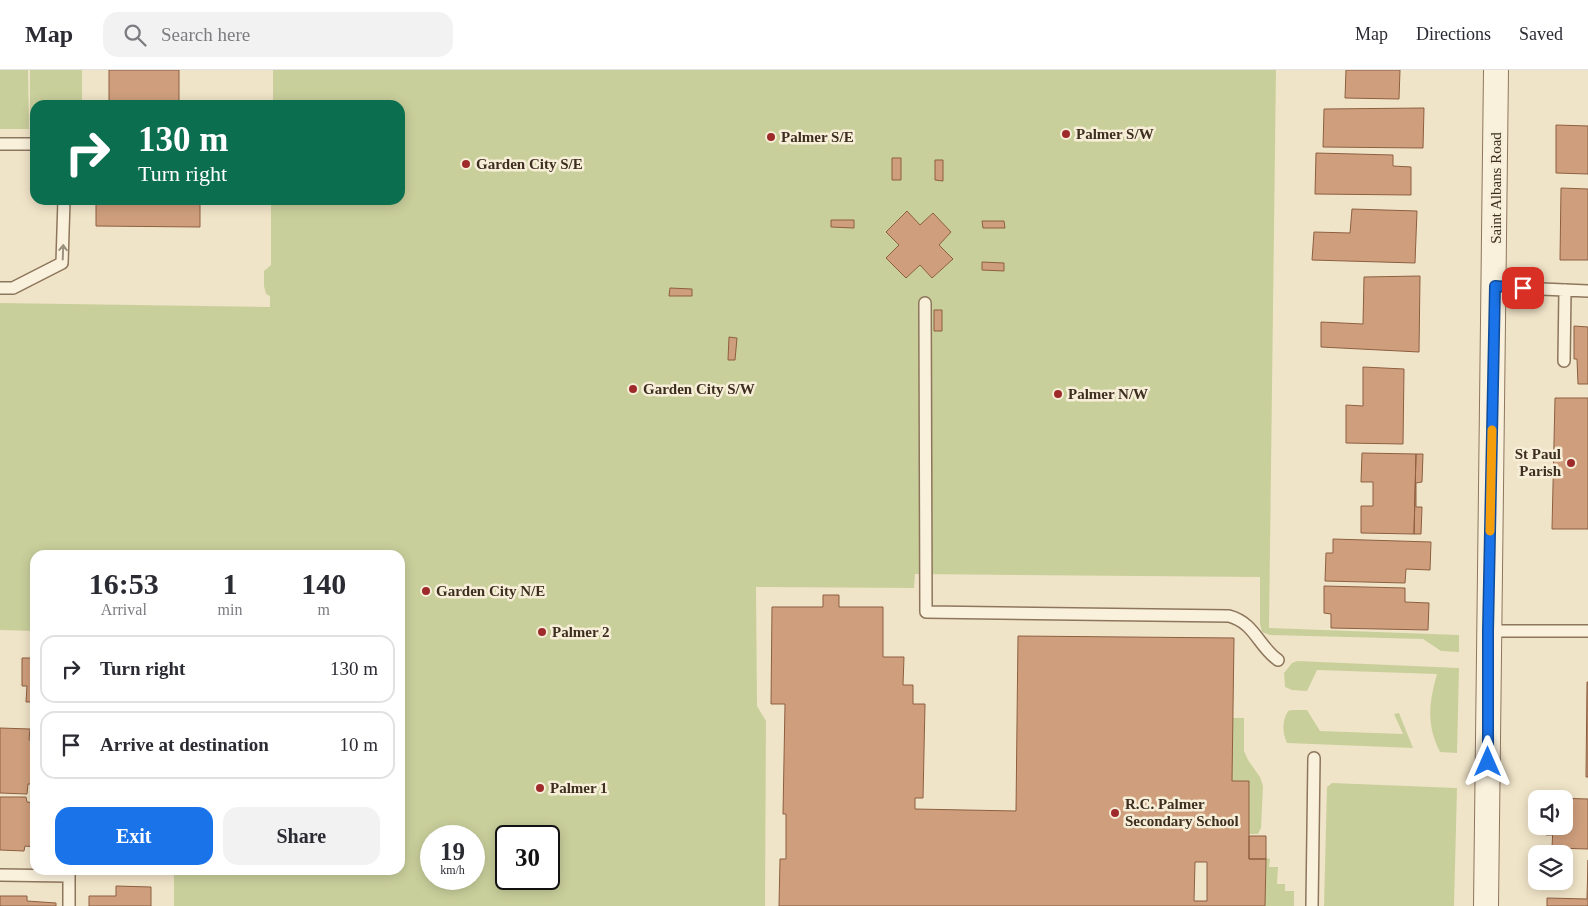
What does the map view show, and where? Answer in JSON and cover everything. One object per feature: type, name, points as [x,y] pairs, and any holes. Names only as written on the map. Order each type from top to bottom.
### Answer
[{"type":"street","name":"Saint Albans Road","points":[[1486,906],[1488,631],[1495,286],[1496,70]]},
{"type":"lane","points":[[0,144],[30,144]]},
{"type":"lane","points":[[0,288],[13,288],[62,263],[64,205]]},
{"type":"lane","points":[[1495,286],[1588,291]]},
{"type":"lane","points":[[1564,361],[1565,290]]},
{"type":"lane","points":[[925,302],[926,612],[1230,616],[1241,620],[1251,628],[1266,652],[1278,660]]},
{"type":"lane","points":[[1488,631],[1588,631]]},
{"type":"lane","points":[[1312,906],[1314,758]]},
{"type":"lane","points":[[0,875],[30,874]]},
{"type":"lane","points":[[69,875],[69,906]]},
{"type":"green space","points":[[0,70],[28,70],[29,129],[0,129]]},
{"type":"green space","points":[[30,70],[82,70],[82,100],[30,100]]},
{"type":"green space","points":[[273,70],[1276,70],[1269,628],[1459,635],[1459,652],[1441,651],[1423,639],[1270,635],[1262,632],[1260,624],[1260,577],[915,574],[914,588],[756,587],[757,706],[766,721],[765,906],[174,906],[174,875],[405,875],[405,550],[30,550],[30,631],[0,630],[0,303],[270,307],[270,296],[266,294],[264,286],[264,271],[271,265],[271,205],[405,205],[405,100],[273,100]]},
{"type":"green space","points":[[1297,661],[1459,668],[1457,753],[1440,752],[1432,732],[1430,713],[1437,674],[1317,670],[1307,691],[1292,690],[1285,687],[1284,673],[1292,663]]},
{"type":"green space","points":[[1307,710],[1320,731],[1403,734],[1394,714],[1399,713],[1413,748],[1287,743],[1284,735],[1284,723],[1288,711]]},
{"type":"green space","points":[[1233,718],[1244,718],[1244,751],[1260,777],[1263,786],[1261,828],[1258,834],[1249,834],[1249,781],[1232,781]]},
{"type":"green space","points":[[1332,783],[1457,788],[1454,906],[1324,906],[1327,787]]},
{"type":"green space","points":[[1266,858],[1270,859],[1269,867],[1278,867],[1277,884],[1285,884],[1285,891],[1294,891],[1294,906],[1265,906]]},
{"type":"building","points":[[109,70],[179,70],[179,100],[109,100]]},
{"type":"building","points":[[1346,70],[1400,70],[1399,99],[1345,98]]},
{"type":"building","points":[[1424,108],[1423,148],[1323,147],[1324,109]]},
{"type":"building","points":[[1556,125],[1588,126],[1588,174],[1556,173]]},
{"type":"building","points":[[1316,153],[1393,155],[1393,166],[1411,167],[1411,195],[1315,194]]},
{"type":"building","points":[[892,158],[901,158],[901,180],[892,180]]},
{"type":"building","points":[[935,160],[943,160],[943,181],[935,180]]},
{"type":"building","points":[[1561,188],[1588,189],[1588,260],[1560,260]]},
{"type":"building","points":[[96,205],[200,205],[200,227],[96,226]]},
{"type":"building","points":[[1352,209],[1417,211],[1415,263],[1312,260],[1314,232],[1350,233]]},
{"type":"building","points":[[907,211],[920,225],[933,213],[951,232],[939,245],[953,259],[932,278],[920,265],[906,278],[886,258],[899,245],[886,232]]},
{"type":"building","points":[[831,220],[854,220],[854,228],[831,227]]},
{"type":"building","points":[[982,221],[1004,221],[1005,228],[983,228]]},
{"type":"building","points":[[982,262],[1004,263],[1004,271],[982,270]]},
{"type":"building","points":[[1420,276],[1419,352],[1321,347],[1321,322],[1363,324],[1364,277]]},
{"type":"building","points":[[670,288],[692,289],[692,296],[669,296]]},
{"type":"building","points":[[934,310],[942,310],[942,331],[934,331]]},
{"type":"building","points":[[1574,326],[1588,327],[1588,384],[1578,384],[1577,359],[1574,359]]},
{"type":"building","points":[[729,337],[737,338],[735,360],[728,360]]},
{"type":"building","points":[[1363,367],[1404,369],[1403,444],[1346,443],[1346,405],[1363,406]]},
{"type":"building","name":"St Paul Parish","points":[[1555,398],[1588,398],[1588,529],[1552,529]]},
{"type":"building","points":[[1362,453],[1416,454],[1414,534],[1361,533],[1361,506],[1373,506],[1373,482],[1361,482]]},
{"type":"building","points":[[1416,454],[1423,454],[1422,482],[1416,483],[1416,507],[1422,507],[1421,534],[1414,534]]},
{"type":"building","points":[[1333,539],[1431,542],[1430,570],[1406,569],[1405,583],[1325,581],[1326,553],[1333,553]]},
{"type":"building","points":[[1324,586],[1405,588],[1405,602],[1429,603],[1428,630],[1331,628],[1331,614],[1324,613]]},
{"type":"building","points":[[823,595],[839,595],[839,607],[883,607],[883,657],[904,657],[903,685],[913,685],[913,704],[925,704],[923,798],[915,798],[915,809],[1016,811],[1018,636],[1234,638],[1232,781],[1249,781],[1249,859],[1266,859],[1265,906],[779,906],[780,859],[786,859],[786,814],[783,814],[785,704],[771,704],[772,607],[823,607]],"holes":[[[1195,862],[1207,862],[1207,901],[1194,901]]]},
{"type":"building","points":[[22,658],[30,658],[30,702],[26,702],[27,686],[22,686]]},
{"type":"building","points":[[1587,682],[1588,777],[1586,777]]},
{"type":"building","points":[[0,728],[30,729],[30,784],[28,784],[27,794],[0,793]]},
{"type":"building","points":[[0,797],[26,797],[27,802],[30,802],[30,846],[25,846],[24,851],[0,850]]},
{"type":"building","points":[[1573,799],[1588,799],[1588,849],[1573,849],[1573,845],[1552,845],[1553,835],[1573,835]]},
{"type":"building","points":[[1249,836],[1266,836],[1266,859],[1249,859]]},
{"type":"building","points":[[1588,860],[1588,906],[1547,906],[1547,898],[1587,899]]},
{"type":"building","points":[[116,886],[151,887],[151,906],[89,906],[89,896],[116,896]]},
{"type":"building","points":[[0,896],[27,896],[27,901],[56,903],[56,906],[0,906]]},
{"type":"slow traffic","points":[[1490,531],[1492,430]]},
{"type":"place","name":"Palmer S/W","points":[[1066,134]]},
{"type":"place","name":"Palmer S/E","points":[[771,137]]},
{"type":"place","name":"Garden City S/E","points":[[466,164]]},
{"type":"place","name":"Garden City S/W","points":[[633,389]]},
{"type":"place","name":"Palmer N/W","points":[[1058,394]]},
{"type":"place","name":"St Paul Parish","points":[[1571,463]]},
{"type":"place","name":"Garden City N/E","points":[[426,591]]},
{"type":"place","name":"Palmer 2","points":[[542,632]]},
{"type":"place","name":"Palmer 1","points":[[540,788]]},
{"type":"place","name":"R.C. Palmer Secondary School","points":[[1115,813]]},
{"type":"route","points":[[1488,762],[1488,631],[1495,286],[1523,288]]}]
